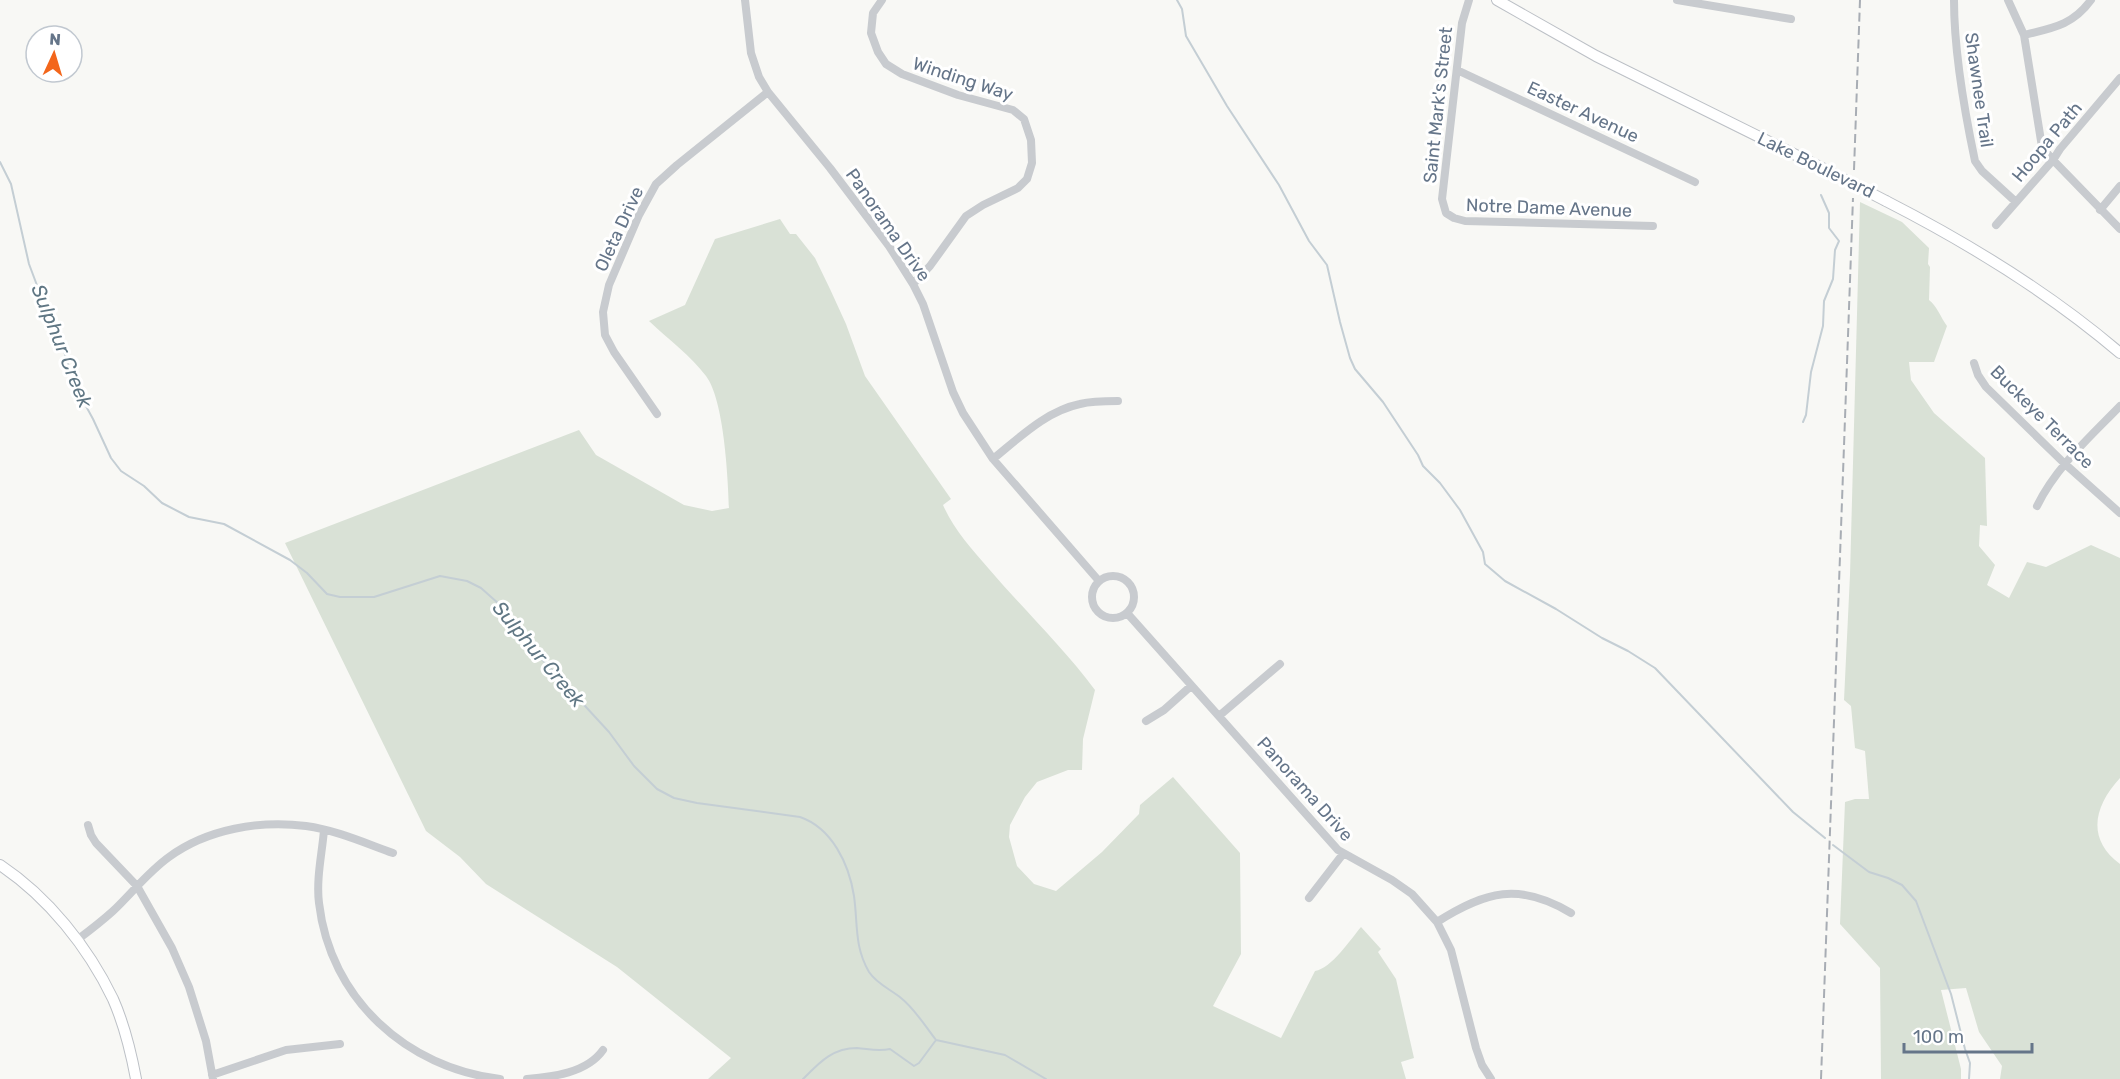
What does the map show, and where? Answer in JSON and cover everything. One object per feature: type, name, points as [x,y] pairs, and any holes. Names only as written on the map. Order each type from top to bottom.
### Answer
[{"type":"main road","name":"Lake Boulevard","points":[[1497,0],[1596,56],[1953,236],[2047,297],[2120,353]]},
{"type":"main road","points":[[0,865],[50,908],[77,940],[113,999],[125,1032],[136,1079]]},
{"type":"street","name":"Panorama Drive","points":[[745,0],[754,66],[768,92],[843,185],[889,246],[913,284],[926,312],[953,392],[963,413],[993,459],[1099,581]]},
{"type":"street","name":"Winding Way","points":[[882,0],[873,13],[871,33],[878,52],[886,64],[902,74],[958,95],[1013,110],[1020,114],[1026,122],[1031,140],[1032,163],[1027,179],[1018,188],[966,216],[930,266],[913,284]]},
{"type":"street","name":"Saint Mark's Street","points":[[1446,213],[1443,199],[1462,22],[1469,0]]},
{"type":"street","points":[[1677,0],[1791,19]]},
{"type":"street","name":"Shawnee Trail","points":[[1954,0],[1954,21],[1961,79],[1975,161],[1982,171],[2016,202]]},
{"type":"street","points":[[2008,0],[2024,35],[2041,144],[2053,160],[2120,229]]},
{"type":"street","points":[[2024,35],[2072,20],[2091,0]]},
{"type":"street","name":"Easter Avenue","points":[[1457,70],[1695,182]]},
{"type":"street","name":"Hoopa Path","points":[[1996,225],[2120,78]]},
{"type":"street","name":"Oleta Drive","points":[[657,414],[614,352],[605,335],[603,312],[609,285],[639,215],[656,184],[676,165],[768,92]]},
{"type":"street","points":[[2100,210],[2120,186]]},
{"type":"street","name":"Notre Dame Avenue","points":[[1446,213],[1465,221],[1653,226]]},
{"type":"street","name":"Buckeye Terrace","points":[[1974,363],[1986,387],[2065,464],[2120,513]]},
{"type":"street","points":[[993,459],[1044,420],[1062,410],[1082,403],[1118,401]]},
{"type":"street","points":[[2037,506],[2044,490],[2065,464],[2120,406]]},
{"type":"street","points":[[1110,576],[1127,582],[1134,600],[1127,613],[1108,618],[1097,611],[1092,591],[1099,581],[1110,576]]},
{"type":"street","name":"Panorama Drive","points":[[1127,613],[1343,854],[1392,880],[1412,894],[1437,922],[1451,950],[1476,1048],[1482,1065],[1491,1079]]},
{"type":"street","points":[[1219,716],[1280,664]]},
{"type":"street","points":[[1146,721],[1164,710],[1191,686]]},
{"type":"street","points":[[77,940],[112,912],[171,855],[218,833],[252,826],[280,824],[307,826],[393,853]]},
{"type":"street","points":[[88,825],[96,843],[137,886],[172,948],[189,987],[206,1041],[213,1077],[286,1050],[340,1044]]},
{"type":"street","points":[[324,830],[318,882],[319,904],[327,939],[342,975],[370,1014],[392,1035],[420,1054],[473,1077],[500,1079]]},
{"type":"street","points":[[1309,898],[1343,854]]},
{"type":"street","points":[[1437,922],[1459,908],[1482,898],[1508,893],[1522,893],[1544,899],[1571,913]]},
{"type":"street","points":[[526,1079],[555,1076],[584,1066],[603,1050]]},
{"type":"shaded area","points":[[1860,202],[1902,222],[1929,248],[1929,300],[1947,326],[1934,362],[1909,362],[1911,380],[1934,413],[1985,458],[1987,526],[1980,525],[1979,546],[1995,565],[1987,585],[2009,598],[2027,562],[2046,567],[2091,545],[2120,558],[2120,778],[2104,800],[2098,822],[2098,833],[2109,854],[2120,864],[2120,1079],[2000,1079],[2002,1066],[1979,1032],[1966,988],[1941,990],[1961,1069],[1961,1079],[1881,1079],[1880,968],[1840,924],[1845,802],[1869,799],[1865,751],[1855,748],[1851,706],[1844,700],[1850,575]]},
{"type":"shaded area","points":[[780,219],[790,234],[796,234],[815,258],[846,324],[865,376],[951,499],[943,505],[958,531],[1095,690],[1083,739],[1082,770],[1068,770],[1037,782],[1025,797],[1010,825],[1009,837],[1017,866],[1034,884],[1056,891],[1102,852],[1139,814],[1140,805],[1173,777],[1240,853],[1241,954],[1213,1006],[1281,1038],[1315,971],[1328,965],[1361,927],[1381,949],[1378,952],[1396,979],[1414,1058],[1401,1062],[1406,1079],[708,1079],[731,1058],[617,967],[486,884],[460,857],[426,831],[285,543],[579,430],[596,455],[684,505],[712,511],[729,508],[724,439],[712,387],[706,376],[693,362],[649,321],[685,305],[715,239]]},
{"type":"waterway","points":[[1177,0],[1182,9],[1186,36],[1227,106],[1279,185],[1309,241],[1327,265],[1340,322],[1355,369],[1383,402],[1423,466],[1440,483],[1460,510],[1483,552],[1485,564],[1505,581],[1655,668],[1793,812],[1825,838]]},
{"type":"waterway","name":"Sulphur Creek","points":[[0,162],[11,184],[29,264],[62,345],[75,386],[111,458],[121,471],[144,486],[162,503],[189,517],[224,524],[290,560],[307,573],[327,594],[340,597],[374,597],[440,576],[467,581],[481,588],[508,612],[527,643],[609,732],[634,766],[657,789],[674,798],[697,803],[800,817],[821,829],[837,849],[848,872],[854,896],[859,944],[869,972],[906,1002],[936,1040],[1005,1055],[1046,1079]]},
{"type":"waterway","points":[[1803,422],[1806,415],[1811,372],[1823,326],[1824,301],[1833,279],[1835,250],[1839,241],[1829,228],[1829,213],[1821,195]]},
{"type":"waterway","points":[[1833,845],[1869,872],[1902,885],[1916,901],[1951,994],[1970,1063],[1969,1079]]},
{"type":"waterway","points":[[803,1079],[827,1058],[848,1049],[890,1049],[914,1066],[919,1063],[936,1040]]},
{"type":"railway","points":[[1854,170],[1860,0]]},
{"type":"railway","points":[[1821,1079],[1853,198]]}]
